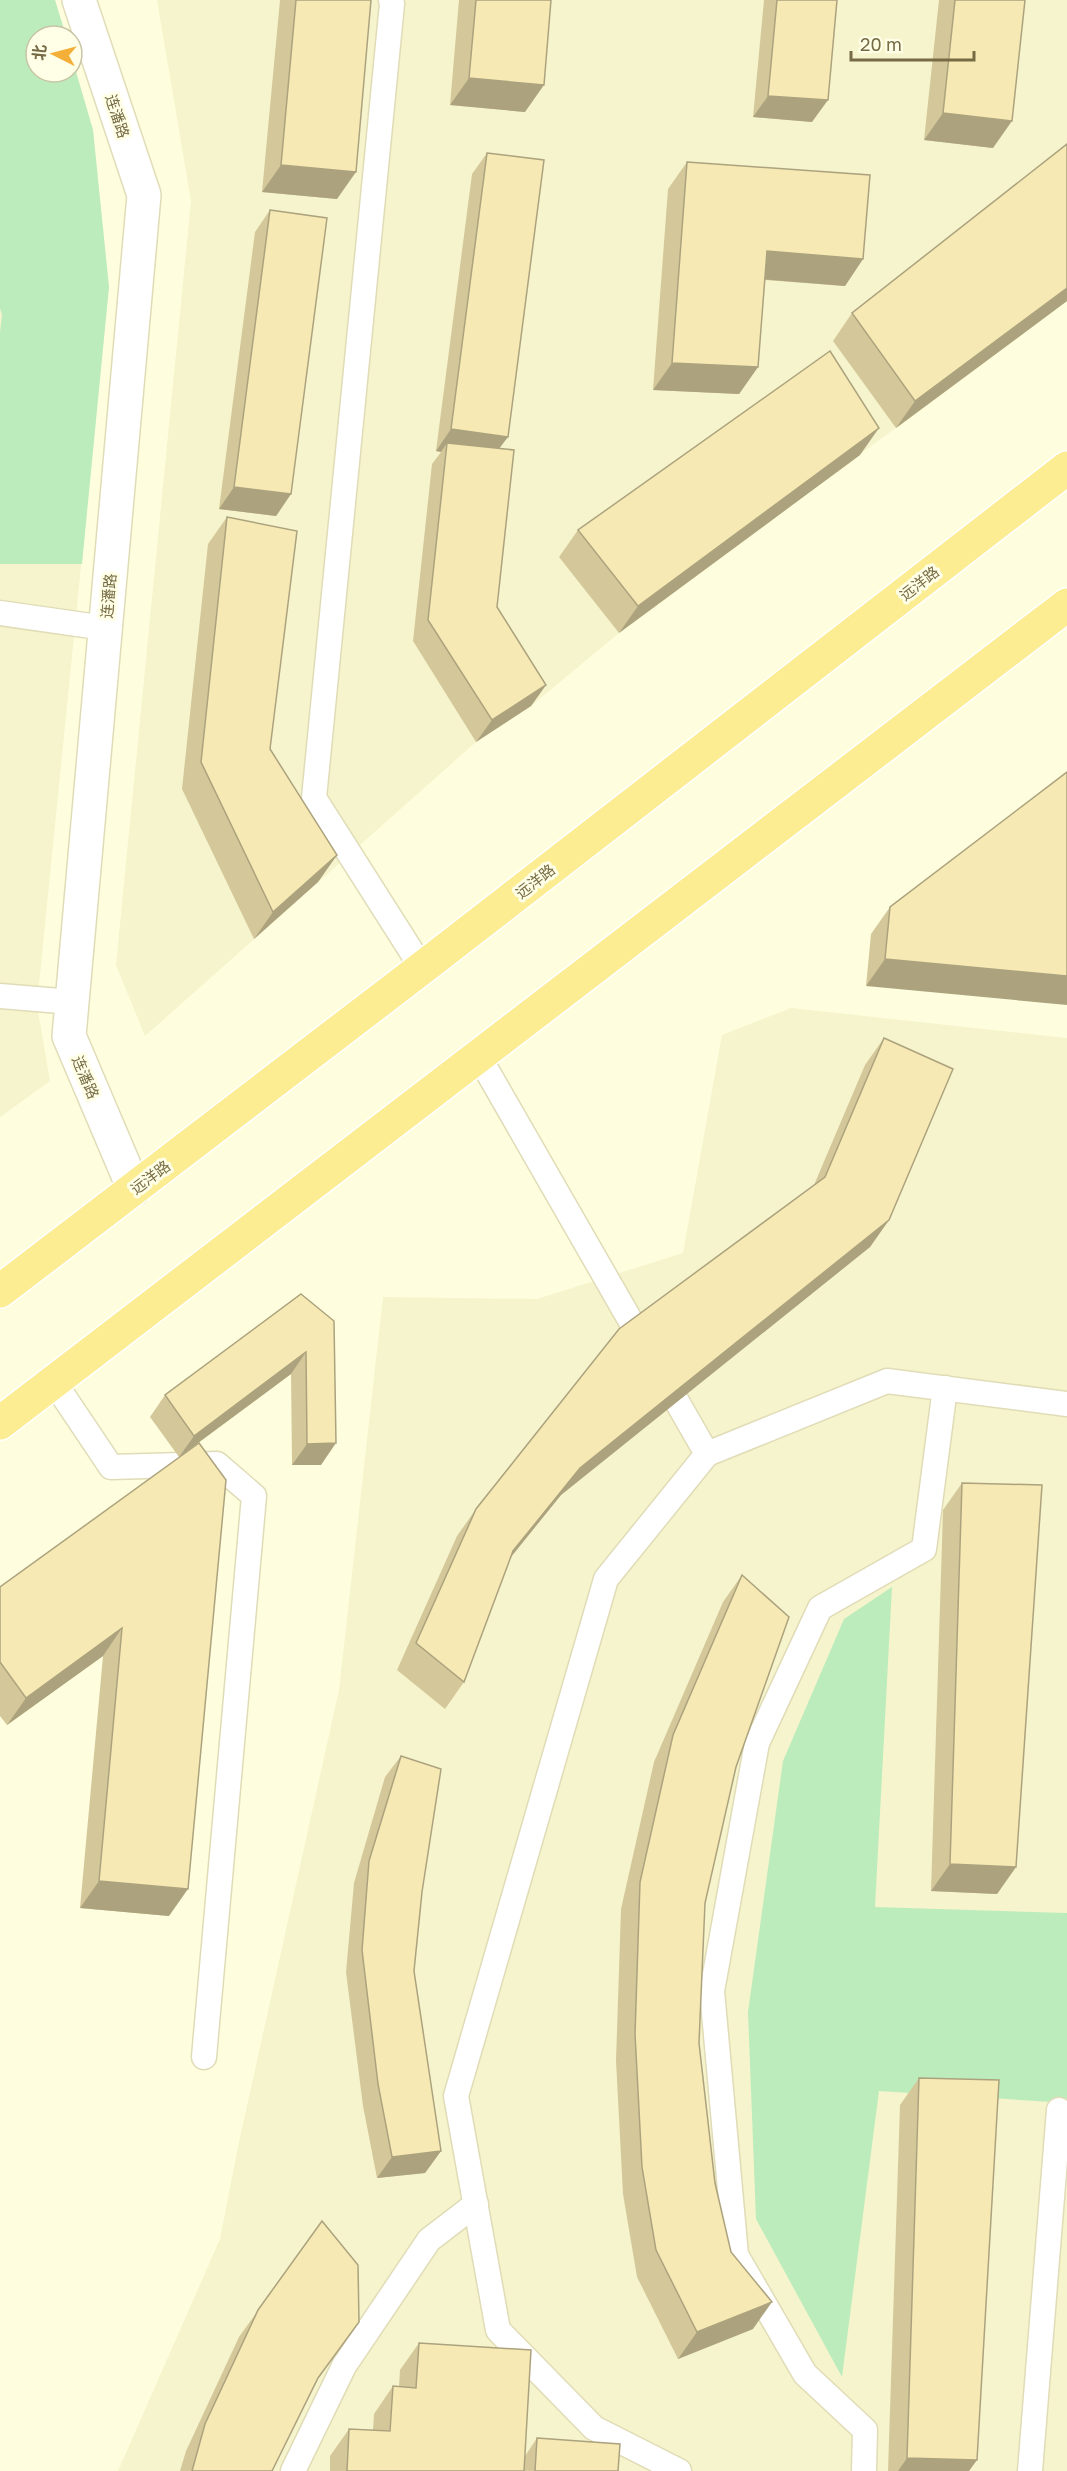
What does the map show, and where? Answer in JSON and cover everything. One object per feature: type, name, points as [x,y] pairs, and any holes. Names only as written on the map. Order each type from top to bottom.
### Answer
[{"type":"highway","name":"远洋路","points":[[0,1291],[422,968],[1067,468]]},
{"type":"highway","points":[[0,1423],[1067,605]]},
{"type":"street","name":"连潘路","points":[[79,0],[144,195],[69,1036],[134,1189]]},
{"type":"lane","points":[[391,0],[314,798],[422,968]]},
{"type":"lane","points":[[0,613],[105,628]]},
{"type":"lane","points":[[0,996],[72,1002]]},
{"type":"lane","points":[[478,1055],[707,1454]]},
{"type":"lane","points":[[679,2471],[594,2428],[498,2330],[456,2096],[606,1580],[707,1454],[887,1381],[1067,1404]]},
{"type":"lane","points":[[54,1382],[111,1467],[217,1464],[254,1496],[204,2057]]},
{"type":"lane","points":[[864,2471],[865,2430],[805,2374],[736,2255],[712,1991],[757,1743],[820,1608],[924,1549],[945,1388]]},
{"type":"lane","points":[[1030,2471],[1059,2110]]},
{"type":"lane","points":[[293,2471],[344,2366],[429,2240],[476,2204]]},
{"type":"shaded area","points":[[0,0],[55,0],[62,24],[24,24],[24,84],[80,84],[93,130],[109,287],[37,1005],[50,1081],[0,1117]]},
{"type":"shaded area","points":[[157,0],[1067,0],[1067,301],[619,633],[531,706],[476,742],[145,1036],[116,965],[191,201]]},
{"type":"shaded area","points":[[791,1008],[1067,1038],[1067,2471],[118,2471],[220,2239],[239,2142],[339,1690],[383,1297],[537,1299],[683,1253],[722,1035]]},
{"type":"green space","points":[[0,0],[55,0],[62,24],[24,24],[24,84],[80,84],[93,130],[109,287],[82,564],[0,564],[0,332],[2,315],[0,308]]},
{"type":"green space","points":[[892,1587],[875,1907],[1067,1913],[1067,2103],[879,2091],[842,2377],[756,2219],[748,2012],[783,1761],[844,1619]]},
{"type":"building","points":[[296,0],[371,0],[356,172],[281,165]]},
{"type":"building","points":[[476,0],[551,0],[544,85],[469,78]]},
{"type":"building","points":[[777,0],[837,0],[828,100],[768,96]]},
{"type":"building","points":[[955,0],[1025,0],[1012,121],[943,113]]},
{"type":"building","points":[[1067,144],[1067,288],[915,401],[852,313]]},
{"type":"building","points":[[487,153],[544,160],[508,437],[451,429]]},
{"type":"building","points":[[687,162],[870,175],[863,259],[767,251],[758,367],[672,363]]},
{"type":"building","points":[[270,210],[327,218],[291,494],[234,487]]},
{"type":"building","points":[[830,351],[879,428],[638,606],[578,530]]},
{"type":"building","points":[[447,443],[514,450],[497,607],[546,685],[492,720],[428,620]]},
{"type":"building","points":[[227,517],[297,531],[270,749],[337,855],[273,912],[201,762]]},
{"type":"building","points":[[1067,772],[1067,976],[885,959],[890,907]]},
{"type":"building","points":[[884,1038],[953,1069],[889,1220],[580,1468],[513,1551],[464,1682],[416,1643],[476,1509],[619,1329],[825,1177]]},
{"type":"building","points":[[301,1294],[334,1321],[336,1443],[307,1444],[306,1352],[194,1436],[165,1395]]},
{"type":"building","points":[[199,1443],[226,1480],[188,1889],[99,1881],[122,1628],[26,1698],[0,1662],[0,1587]]},
{"type":"building","points":[[962,1483],[1042,1485],[1016,1867],[950,1864]]},
{"type":"building","points":[[742,1575],[789,1617],[736,1767],[705,1903],[699,2043],[715,2183],[731,2252],[772,2302],[697,2332],[656,2250],[642,2167],[635,2034],[640,1882],[673,1735]]},
{"type":"building","points":[[401,1756],[441,1769],[422,1892],[414,1971],[441,2151],[392,2157],[378,2084],[362,1950],[369,1861]]},
{"type":"building","points":[[919,2078],[999,2080],[977,2460],[907,2458]]},
{"type":"building","points":[[322,2221],[358,2265],[359,2322],[318,2378],[272,2471],[192,2471],[205,2424],[258,2310]]},
{"type":"building","points":[[419,2343],[531,2350],[524,2471],[347,2471],[349,2429],[390,2431],[393,2386],[416,2388]]},
{"type":"building","points":[[537,2438],[620,2444],[618,2471],[535,2471]]}]
